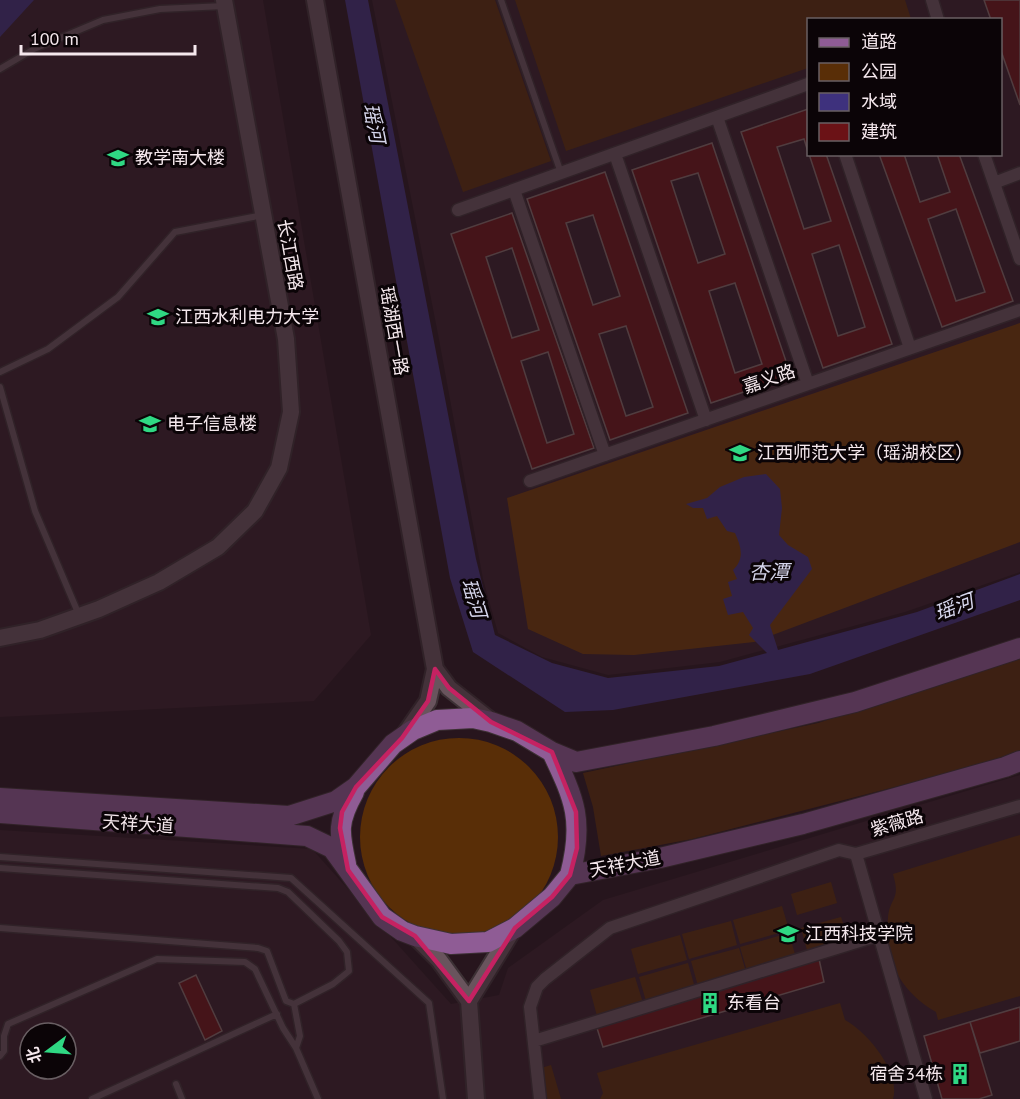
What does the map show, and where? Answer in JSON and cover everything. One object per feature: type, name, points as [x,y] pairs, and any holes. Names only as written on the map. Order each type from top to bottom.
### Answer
[{"type":"main road","name":"天祥大道","points":[[0,798],[289,816],[336,801],[356,787],[393,744],[413,730],[437,720],[473,718],[491,722],[517,731],[552,752],[576,762],[714,736],[855,702],[1020,648]]},
{"type":"main road","points":[[552,752],[569,789],[576,812],[577,848],[570,875]]},
{"type":"main road","name":"天祥大道","points":[[0,813],[307,836],[332,848],[382,917],[402,931],[451,944],[488,942],[514,928],[552,897],[570,875],[660,858],[803,824],[1020,761]]},
{"type":"main road","points":[[348,870],[340,828],[342,812],[356,787]]},
{"type":"street","name":"瑶湖西一路","points":[[315,0],[435,669]]},
{"type":"street","points":[[932,0],[937,18]]},
{"type":"street","name":"长江西路","points":[[0,638],[40,630],[79,616],[159,582],[218,547],[255,511],[279,468],[291,412],[286,339],[224,3]]},
{"type":"street","points":[[458,210],[807,84]]},
{"type":"street","points":[[717,117],[808,384]]},
{"type":"street","points":[[615,154],[706,420]]},
{"type":"street","points":[[846,156],[910,348]]},
{"type":"street","points":[[985,156],[1020,259]]},
{"type":"street","points":[[994,183],[1020,173]]},
{"type":"street","points":[[514,190],[605,455]]},
{"type":"street","name":"嘉义路","points":[[530,481],[1020,310]]},
{"type":"street","points":[[435,669],[449,688],[491,722]]},
{"type":"street","points":[[402,738],[428,701],[435,669]]},
{"type":"street","name":"紫薇路","points":[[926,1099],[856,854],[1020,806]]},
{"type":"street","points":[[540,1099],[530,1007],[537,987],[610,928],[839,850],[856,854]]},
{"type":"street","points":[[469,1001],[514,928]]},
{"type":"street","points":[[415,936],[439,960],[469,1001],[476,1099]]},
{"type":"street","points":[[534,1041],[879,936]]},
{"type":"lane","points":[[501,0],[561,173]]},
{"type":"lane","points":[[0,69],[34,49],[103,20],[160,9],[224,3]]},
{"type":"lane","points":[[0,372],[48,349],[118,297],[175,232],[263,215]]},
{"type":"lane","points":[[0,387],[35,511],[79,616]]},
{"type":"lane","points":[[0,857],[291,878],[429,1003],[443,1099]]},
{"type":"lane","points":[[0,868],[278,888],[288,892],[339,941],[347,952],[349,971],[333,984],[294,1004],[286,1001],[267,951],[258,948],[0,928]]},
{"type":"lane","points":[[0,1056],[4,1051],[3,1036],[8,1024],[157,959],[245,962],[255,969],[296,1048],[318,1099]]},
{"type":"lane","points":[[294,1004],[300,1036],[296,1048]]},
{"type":"lane","points":[[93,1099],[277,1014]]},
{"type":"lane","points":[[176,1084],[182,1099]]},
{"type":"highlighted area","points":[[435,669],[449,688],[491,722],[552,752],[576,812],[577,848],[570,875],[552,897],[515,928],[469,1001],[415,936],[382,917],[348,870],[340,828],[342,812],[356,787],[402,738],[428,701]]},
{"type":"shaded area","name":"江西水利电力大学","points":[[0,0],[263,0],[371,635],[314,701],[0,717]]},
{"type":"shaded area","name":"江西师范大学（瑶湖校区）","points":[[372,0],[1020,0],[1020,572],[905,612],[720,662],[608,675],[542,657],[498,633],[483,579],[438,334]]},
{"type":"shaded area","points":[[1020,323],[1020,542],[754,642],[634,655],[583,654],[528,629],[507,498]]},
{"type":"shaded area","name":"江西科技学院","points":[[1020,775],[1020,1099],[0,1099],[0,830],[312,849],[451,1004],[499,995],[508,968],[603,900]]},
{"type":"green space","points":[[395,0],[495,0],[551,161],[463,192]]},
{"type":"green space","points":[[515,0],[905,0],[911,18],[807,18],[807,68],[566,151]]},
{"type":"green space","points":[[1020,656],[1020,751],[996,761],[692,839],[601,856],[593,807],[583,773],[818,723]]},
{"type":"green space","points":[[449,738],[469,738],[497,745],[522,760],[536,774],[551,799],[558,827],[558,847],[551,875],[536,900],[522,914],[488,932],[469,936],[449,936],[421,929],[396,914],[382,900],[364,866],[360,847],[360,827],[367,799],[382,774],[396,760],[430,742]]},
{"type":"green space","points":[[1020,835],[1020,996],[938,1020],[936,1012],[923,1004],[904,984],[891,960],[887,933],[889,911],[896,889],[893,874]]},
{"type":"green space","points":[[831,882],[837,903],[797,915],[791,894]]},
{"type":"green space","points":[[782,906],[789,930],[740,944],[733,920]]},
{"type":"green space","points":[[841,917],[848,938],[807,950],[801,928]]},
{"type":"green space","points":[[731,921],[737,945],[689,959],[682,934]]},
{"type":"green space","points":[[789,933],[796,958],[747,971],[740,947]]},
{"type":"green space","points":[[680,935],[687,960],[638,974],[631,949]]},
{"type":"green space","points":[[739,948],[746,972],[698,986],[691,961]]},
{"type":"green space","points":[[688,963],[695,988],[646,1001],[639,977]]},
{"type":"green space","points":[[635,977],[643,1003],[597,1016],[590,990]]},
{"type":"green space","points":[[840,1003],[845,1020],[872,1043],[887,1065],[894,1088],[893,1099],[600,1099],[603,1093],[597,1073]]},
{"type":"green space","points":[[551,1065],[561,1099],[542,1099],[538,1069]]},
{"type":"water","points":[[0,0],[34,0],[0,37]]},
{"type":"water","points":[[345,0],[368,0],[476,559],[495,635],[552,663],[608,678],[719,666],[767,653],[749,635],[753,628],[743,612],[728,615],[723,599],[732,596],[728,582],[737,579],[733,570],[737,566],[741,552],[735,533],[727,531],[717,516],[707,519],[703,508],[693,508],[686,504],[707,498],[720,487],[744,477],[766,474],[780,489],[782,508],[779,535],[788,545],[808,557],[812,569],[770,625],[778,650],[917,612],[1020,574],[1020,600],[810,674],[613,710],[565,712],[473,652],[450,578]]},
{"type":"building","points":[[984,0],[1020,0],[1020,105],[1002,54],[1002,18],[990,18]]},
{"type":"building","points":[[807,109],[807,149],[804,139],[777,147],[804,229],[831,221],[810,156],[827,156],[892,344],[823,368],[741,132]],"holes":[[[839,245],[865,327],[838,336],[812,254]]]},
{"type":"building","points":[[712,143],[791,376],[711,403],[632,170]],"holes":[[[698,173],[725,254],[698,263],[671,181]],[[735,283],[762,364],[735,373],[709,291]]]},
{"type":"building","points":[[880,156],[905,156],[920,202],[950,192],[938,156],[960,156],[1013,301],[942,327]],"holes":[[[956,209],[985,292],[956,301],[928,219]]]},
{"type":"building","points":[[605,172],[688,413],[610,440],[527,199]],"holes":[[[593,215],[620,296],[593,305],[566,223]],[[626,326],[653,407],[626,416],[599,334]]]},
{"type":"building","points":[[512,213],[594,448],[532,469],[451,234]],"holes":[[[512,248],[539,330],[512,338],[486,257]],[[548,352],[574,434],[547,443],[521,361]]]},
{"type":"building","name":"东看台","points":[[819,959],[824,982],[603,1047],[596,1025]]},
{"type":"building","points":[[196,975],[222,1031],[205,1040],[179,983]]},
{"type":"building","points":[[1020,1007],[1020,1041],[980,1053],[970,1022]]},
{"type":"building","name":"宿舍34栋","points":[[970,1022],[992,1095],[979,1099],[942,1099],[924,1036]]},
{"type":"place","name":"教学南大楼","points":[[118,158]]},
{"type":"place","name":"江西水利电力大学","points":[[158,317]]},
{"type":"place","name":"电子信息楼","points":[[150,424]]},
{"type":"place","name":"江西师范大学（瑶湖校区）","points":[[740,453]]},
{"type":"place","name":"江西科技学院","points":[[788,934]]},
{"type":"place","name":"东看台","points":[[710,1003]]},
{"type":"place","name":"宿舍34栋","points":[[960,1074]]},
{"type":"water label","name":"瑶河","points":[[374,123]]},
{"type":"water label","name":"杏潭","points":[[769,572]]},
{"type":"water label","name":"瑶河","points":[[474,598]]},
{"type":"water label","name":"瑶河","points":[[954,607]]}]
